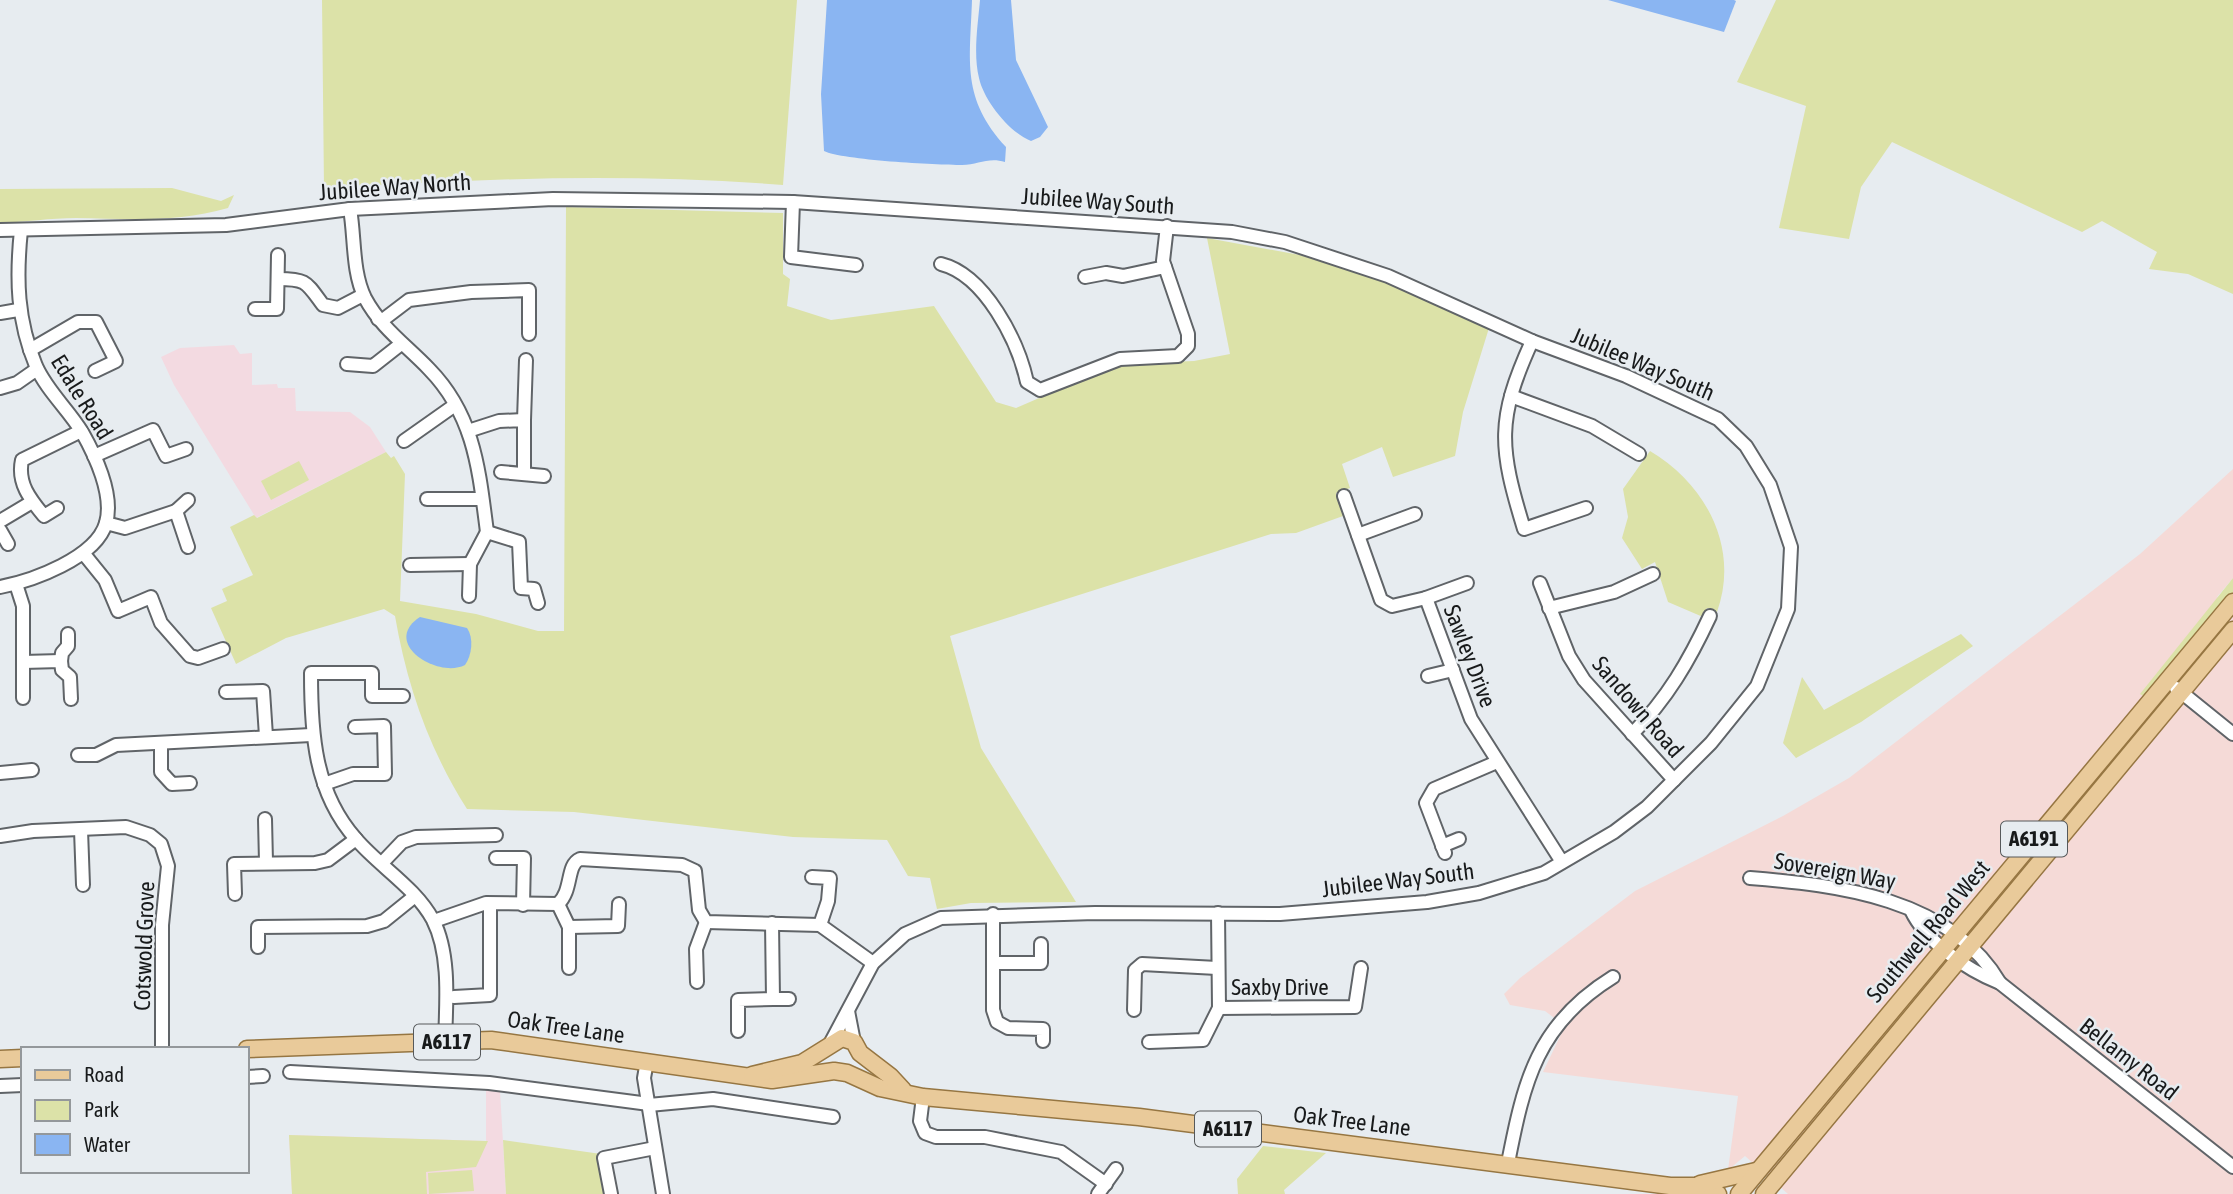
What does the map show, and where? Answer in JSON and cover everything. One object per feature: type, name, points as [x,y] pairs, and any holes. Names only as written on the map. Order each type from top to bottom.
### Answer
[{"type":"main road","name":"Southwell Road West","points":[[1738,1194],[2233,602]]},
{"type":"main road","name":"Southwell Road West","points":[[1764,1194],[2233,630]]},
{"type":"main road","name":"Oak Tree Lane","points":[[752,1075],[802,1063],[842,1038],[857,1047],[903,1090]]},
{"type":"main road","name":"Oak Tree Lane","points":[[248,1049],[491,1040],[752,1075],[772,1080],[840,1072],[880,1088],[903,1090],[923,1097],[1139,1117],[1508,1163],[1718,1194]]},
{"type":"main road","points":[[829,1044],[825,1058],[840,1072],[859,1063],[857,1047]]},
{"type":"main road","points":[[0,1059],[21,1058]]},
{"type":"main road","points":[[1752,1194],[1784,1158],[1814,1133]]},
{"type":"main road","points":[[1682,1188],[1759,1170]]},
{"type":"street","name":"Jubilee Way North","points":[[0,230],[226,225],[350,209],[552,199],[793,202]]},
{"type":"street","points":[[793,202],[791,257],[856,265]]},
{"type":"street","name":"Jubilee Way South","points":[[793,202],[1232,232],[1285,242],[1388,276],[1532,341],[1626,376],[1718,419],[1746,446],[1770,485],[1791,547],[1788,609],[1757,686],[1711,743],[1625,824],[1544,873],[1479,893],[1427,902],[1280,914],[993,914],[941,918],[922,925],[887,948],[873,963],[858,986],[848,1011],[829,1044]]},
{"type":"street","points":[[350,209],[363,295],[378,318],[401,344],[431,371],[455,405],[479,462],[487,532],[470,564],[470,596]]},
{"type":"street","points":[[941,264],[963,273],[991,305],[1015,341],[1027,382],[1040,390],[1120,359],[1173,358],[1182,354],[1188,346],[1188,334],[1165,267],[1167,226]]},
{"type":"street","name":"Edale Road","points":[[21,230],[16,279],[19,310],[30,350],[37,369],[81,431],[94,456],[104,486],[106,523]]},
{"type":"street","points":[[256,309],[277,309],[278,255]]},
{"type":"street","points":[[1084,278],[1106,273],[1123,276],[1165,267]]},
{"type":"street","points":[[278,279],[300,279],[308,283],[323,305],[338,308],[363,295]]},
{"type":"street","points":[[378,318],[384,319],[408,300],[529,290],[529,334]]},
{"type":"street","points":[[0,313],[19,310]]},
{"type":"street","points":[[30,350],[78,322],[96,322],[116,361],[95,371]]},
{"type":"street","points":[[1532,341],[1511,396],[1503,443],[1506,470],[1524,528],[1586,508]]},
{"type":"street","points":[[347,364],[373,366],[401,344]]},
{"type":"street","points":[[524,472],[526,360]]},
{"type":"street","points":[[0,388],[17,383],[37,369]]},
{"type":"street","points":[[1511,396],[1592,426],[1639,454]]},
{"type":"street","points":[[404,441],[455,405]]},
{"type":"street","points":[[468,431],[499,421],[524,420]]},
{"type":"street","points":[[94,456],[153,430],[166,456],[186,449]]},
{"type":"street","points":[[57,508],[44,516],[32,502],[19,472],[22,460],[81,431]]},
{"type":"street","points":[[501,472],[524,472],[544,476]]},
{"type":"street","name":"Sawley Drive","points":[[1344,496],[1381,600],[1392,606],[1426,598],[1471,719],[1562,862]]},
{"type":"street","points":[[427,499],[482,499]]},
{"type":"street","points":[[0,587],[16,584],[84,554],[106,523],[125,528],[176,511],[188,500]]},
{"type":"street","points":[[0,520],[32,502]]},
{"type":"street","points":[[176,511],[188,547]]},
{"type":"street","points":[[1358,535],[1415,514]]},
{"type":"street","points":[[0,530],[8,544]]},
{"type":"street","points":[[487,532],[519,542],[521,588],[534,589],[538,603]]},
{"type":"street","points":[[84,554],[104,580],[118,611],[151,597],[161,622],[190,656],[198,658],[223,649]]},
{"type":"street","points":[[410,565],[470,564]]},
{"type":"street","points":[[1549,608],[1614,592],[1653,574]]},
{"type":"street","points":[[1426,598],[1467,583]]},
{"type":"street","name":"Sandown Road","points":[[1540,583],[1569,656],[1584,680],[1674,780]]},
{"type":"street","points":[[16,584],[23,606],[23,698]]},
{"type":"street","points":[[1632,734],[1666,696],[1688,662],[1710,616]]},
{"type":"street","points":[[68,634],[68,646],[62,653],[61,661],[62,670],[70,677],[71,699]]},
{"type":"street","points":[[23,662],[61,661]]},
{"type":"street","points":[[1429,676],[1452,670]]},
{"type":"street","points":[[403,696],[372,696],[372,673],[311,673],[311,736],[324,784],[356,839],[415,896],[434,921],[442,948],[445,1042]]},
{"type":"street","points":[[2168,680],[2233,734]]},
{"type":"street","points":[[226,692],[263,691],[266,736]]},
{"type":"street","points":[[324,784],[353,774],[385,774],[384,726],[355,727]]},
{"type":"street","points":[[78,755],[96,755],[116,745],[311,736]]},
{"type":"street","points":[[161,744],[161,772],[172,783],[190,783]]},
{"type":"street","points":[[1459,839],[1444,849],[1426,803],[1434,789],[1497,762]]},
{"type":"street","points":[[0,773],[32,770]]},
{"type":"street","points":[[265,819],[266,862]]},
{"type":"street","name":"Cotswold Grove","points":[[0,836],[33,831],[138,829],[161,844],[168,866],[162,925],[162,1047]]},
{"type":"street","points":[[81,830],[83,885]]},
{"type":"street","points":[[382,863],[402,842],[416,837],[496,835]]},
{"type":"street","points":[[235,894],[234,864],[315,863],[328,860],[356,839]]},
{"type":"street","points":[[496,858],[524,858],[523,905]]},
{"type":"street","points":[[434,921],[486,903],[558,904],[566,896],[576,860],[682,864],[695,871],[699,910],[706,922]]},
{"type":"street","points":[[811,877],[830,878],[828,901],[820,925]]},
{"type":"street","name":"Sovereign Way","points":[[1749,878],[1892,900],[1927,915],[1964,954]]},
{"type":"street","points":[[258,947],[258,927],[367,926],[384,921],[415,896]]},
{"type":"street","points":[[558,904],[569,927],[569,968]]},
{"type":"street","points":[[569,927],[618,926],[619,904]]},
{"type":"street","points":[[454,996],[490,995],[489,905]]},
{"type":"street","name":"Saxby Drive","points":[[1218,913],[1219,1008],[1355,1007],[1361,968]]},
{"type":"street","points":[[993,914],[993,1010],[997,1022],[1008,1028],[1043,1029],[1043,1041]]},
{"type":"street","points":[[706,922],[820,925],[873,963]]},
{"type":"street","points":[[697,982],[696,949],[706,922]]},
{"type":"street","points":[[772,923],[773,999]]},
{"type":"street","points":[[993,963],[1041,963],[1041,944]]},
{"type":"street","name":"Bellamy Road","points":[[1964,954],[2233,1167]]},
{"type":"street","points":[[1134,1010],[1135,970],[1142,964],[1217,968]]},
{"type":"street","points":[[1508,1163],[1527,1078],[1548,1035],[1578,1001],[1612,977]]},
{"type":"street","points":[[738,1031],[738,1000],[789,999]]},
{"type":"street","points":[[1149,1042],[1203,1040],[1219,1008]]},
{"type":"street","points":[[848,1011],[857,1047]]},
{"type":"street","points":[[647,1061],[644,1078],[663,1194]]},
{"type":"street","points":[[290,1072],[489,1083],[649,1105],[713,1099],[833,1117]]},
{"type":"street","points":[[248,1077],[263,1076]]},
{"type":"street","points":[[0,1086],[21,1085]]},
{"type":"street","points":[[923,1097],[920,1121],[925,1133],[936,1137],[985,1137],[1061,1152],[1102,1189],[1116,1170]]},
{"type":"street","points":[[611,1194],[604,1158],[655,1148]]},
{"type":"shaded area","points":[[234,345],[240,354],[252,353],[252,385],[277,384],[278,388],[295,388],[296,411],[350,412],[370,427],[386,452],[256,518],[174,385],[161,357],[180,348]]},
{"type":"shaded area","points":[[2233,469],[2233,578],[2217,597],[2233,609],[2233,1194],[1788,1194],[1745,1156],[1728,1170],[1738,1096],[1543,1072],[1565,1026],[1545,1011],[1510,1005],[1504,994],[1520,978],[1635,891],[1783,816],[1849,778],[2140,554]]},
{"type":"shaded area","points":[[486,1089],[500,1091],[506,1194],[292,1194],[289,1135],[486,1141]]},
{"type":"green space","points":[[322,0],[797,0],[783,185],[669,179],[554,178],[324,189]]},
{"type":"green space","points":[[1776,0],[2233,0],[2233,294],[2188,274],[2149,269],[2157,252],[2102,221],[2082,232],[1892,142],[1861,187],[1849,239],[1779,228],[1806,106],[1737,82]]},
{"type":"green space","points":[[172,188],[221,201],[234,195],[228,208],[190,216],[152,219],[66,218],[0,223],[0,189]]},
{"type":"green space","points":[[566,207],[783,213],[783,274],[790,279],[787,306],[831,320],[934,306],[996,402],[1016,408],[1118,364],[1194,361],[1230,354],[1207,238],[1300,255],[1390,284],[1489,328],[1463,412],[1455,456],[1393,477],[1382,447],[1342,464],[1350,488],[1336,493],[1343,516],[1296,533],[1271,534],[950,636],[981,748],[1076,902],[971,903],[937,909],[930,878],[908,876],[887,840],[793,837],[574,812],[467,809],[441,763],[421,716],[406,667],[395,616],[384,609],[286,638],[236,664],[211,608],[227,601],[222,589],[253,575],[230,527],[254,515],[257,518],[386,452],[391,458],[394,456],[405,474],[400,601],[476,614],[538,631],[564,631]]},
{"type":"green space","points":[[1650,451],[1687,481],[1713,520],[1721,542],[1724,564],[1723,588],[1717,612],[1707,608],[1703,617],[1668,602],[1655,562],[1642,569],[1622,538],[1628,517],[1623,489]]},
{"type":"green space","points":[[299,461],[309,480],[271,500],[261,481]]},
{"type":"green space","points":[[2233,578],[2233,593],[2145,697],[2140,694]]},
{"type":"green space","points":[[1961,634],[1973,646],[1861,722],[1796,758],[1783,743],[1802,677],[1824,710]]},
{"type":"green space","points":[[289,1135],[488,1141],[476,1167],[426,1172],[427,1194],[292,1194]]},
{"type":"green space","points":[[503,1140],[601,1154],[607,1194],[506,1194]]},
{"type":"green space","points":[[1263,1146],[1326,1153],[1284,1190],[1285,1194],[1238,1194],[1237,1179]]},
{"type":"green space","points":[[472,1170],[474,1191],[429,1194],[428,1173]]},
{"type":"water","points":[[827,0],[972,0],[971,78],[981,112],[1006,147],[1005,162],[993,160],[962,165],[912,163],[850,157],[824,151],[821,94]]},
{"type":"water","points":[[980,0],[1011,0],[1016,60],[1048,127],[1040,137],[1031,141],[1007,124],[992,106],[982,87],[976,59]]},
{"type":"water","points":[[1608,0],[1734,0],[1736,1],[1724,32]]},
{"type":"water","points":[[420,617],[467,628],[471,646],[465,665],[441,667],[417,656],[406,637],[409,627]]}]
